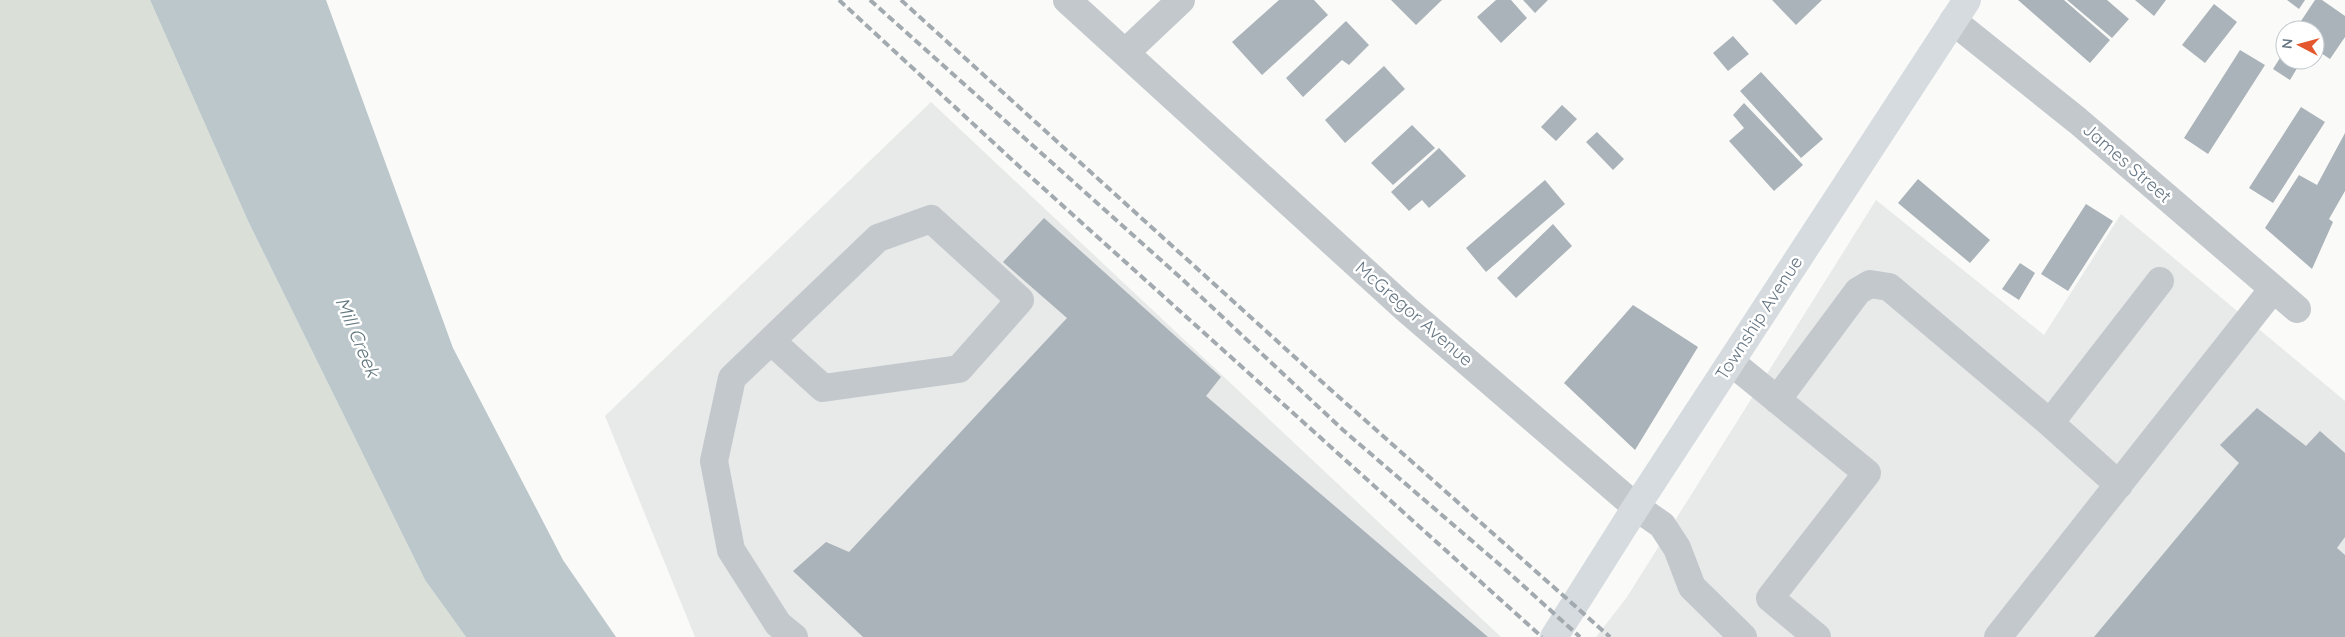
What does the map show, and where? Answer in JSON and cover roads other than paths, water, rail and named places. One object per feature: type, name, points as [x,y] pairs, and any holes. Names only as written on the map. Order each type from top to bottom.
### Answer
[{"type":"main road","name":"Township Avenue","points":[[1554,637],[1636,507],[1960,11]]},
{"type":"street","name":"McGregor Avenue","points":[[1068,0],[1406,309],[1636,507],[1662,525],[1677,548],[1692,587],[1743,637]]},
{"type":"street","points":[[1126,52],[1181,0]]},
{"type":"street","name":"James Street","points":[[1960,11],[2078,122],[2297,309]]},
{"type":"street","points":[[771,341],[822,388],[959,369],[1020,300],[931,219],[878,238],[732,378],[714,461],[731,550],[778,624],[794,637]]},
{"type":"street","points":[[2050,423],[2160,281]]},
{"type":"street","points":[[1777,400],[1858,291],[1870,284],[1889,287],[2050,423],[2118,485]]},
{"type":"street","points":[[1998,637],[2273,289]]},
{"type":"street","points":[[1731,362],[1867,473],[1770,598],[1817,637]]},
{"type":"water","name":"Mill Creek","points":[[150,0],[326,0],[453,348],[563,560],[616,637],[466,637],[425,580],[248,221]]},
{"type":"railway","points":[[839,0],[1022,169],[1542,637]]},
{"type":"railway","points":[[870,0],[1181,278],[1343,430],[1507,571],[1580,637]]},
{"type":"railway","points":[[901,0],[1331,390],[1610,637]]}]
